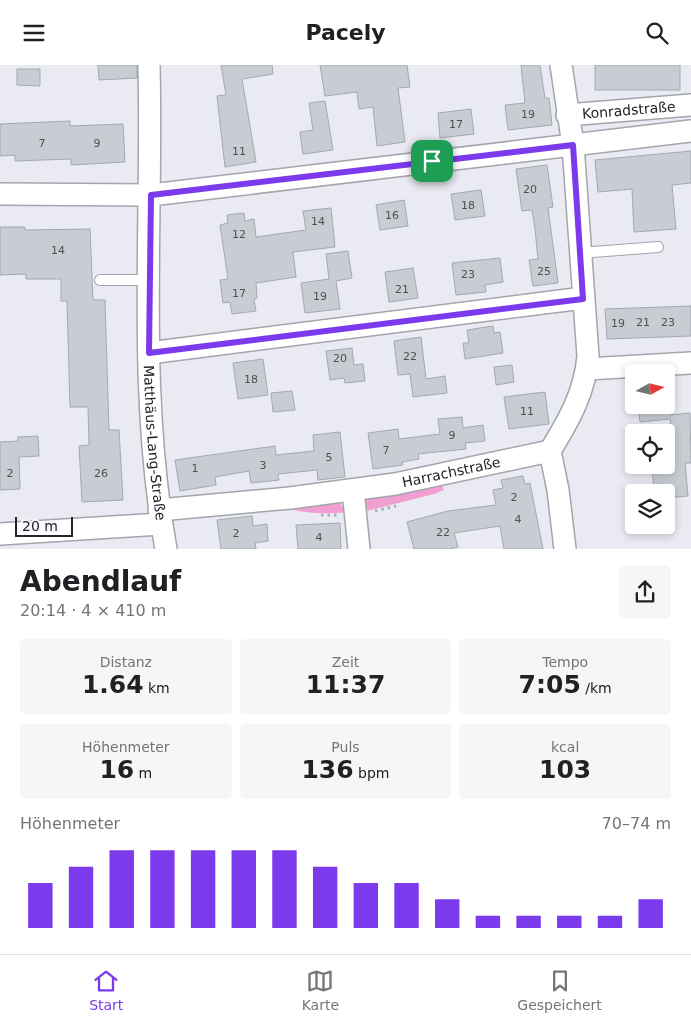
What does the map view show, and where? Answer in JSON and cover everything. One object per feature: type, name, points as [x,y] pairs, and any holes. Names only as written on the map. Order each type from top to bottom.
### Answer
[{"type":"street","name":"Matthäus-Lang-Straße","points":[[149,65],[151,195],[149,280],[150,435],[166,549]]},
{"type":"street","name":"Konradstraße","points":[[550,451],[572,415],[584,386],[588,355],[573,145],[561,65]]},
{"type":"street","name":"Konradstraße","points":[[567,115],[691,105]]},
{"type":"street","name":"Konradstraße","points":[[573,145],[691,131]]},
{"type":"street","points":[[0,194],[151,195],[573,145]]},
{"type":"street","points":[[149,353],[583,299]]},
{"type":"street","points":[[587,369],[691,363]]},
{"type":"street","points":[[550,451],[558,490],[565,549]]},
{"type":"street","name":"Harrachstraße","points":[[0,535],[160,517],[395,485],[550,451]]},
{"type":"street","points":[[353,490],[359,549]]},
{"type":"lane","points":[[580,253],[658,247]]},
{"type":"lane","points":[[100,280],[149,280]]},
{"type":"shaded area","points":[[442,484],[444,490],[434,494],[363,512],[364,501],[370,497]]},
{"type":"shaded area","points":[[339,502],[347,512],[311,513],[275,505]]},
{"type":"building","points":[[98,65],[137,65],[137,78],[99,80]]},
{"type":"building","points":[[221,65],[272,65],[273,74],[242,79],[256,162],[225,167],[217,96],[226,95]]},
{"type":"building","points":[[320,65],[407,65],[410,87],[398,88],[405,142],[377,146],[373,107],[359,109],[357,92],[325,96]]},
{"type":"building","points":[[521,65],[540,65],[545,98],[549,98],[552,125],[508,130],[505,105],[525,103]]},
{"type":"building","points":[[595,65],[680,65],[680,90],[595,90]]},
{"type":"building","points":[[17,69],[40,69],[40,86],[17,85]]},
{"type":"building","points":[[325,101],[333,150],[303,154],[300,132],[313,130],[309,103]]},
{"type":"building","points":[[471,109],[474,134],[440,138],[438,113]]},
{"type":"building","points":[[70,121],[70,126],[123,124],[125,162],[71,165],[71,159],[15,161],[15,155],[0,156],[0,124]]},
{"type":"building","points":[[691,151],[691,183],[672,185],[676,229],[634,232],[632,189],[598,192],[595,160]]},
{"type":"building","points":[[547,165],[553,207],[548,208],[558,283],[533,286],[529,260],[538,259],[535,229],[532,210],[522,211],[516,169]]},
{"type":"building","points":[[481,190],[485,216],[455,220],[451,194]]},
{"type":"building","points":[[404,200],[408,226],[380,230],[376,205]]},
{"type":"building","points":[[331,208],[335,247],[293,252],[296,277],[256,283],[257,298],[254,299],[256,311],[232,314],[230,302],[223,303],[220,280],[228,279],[220,225],[228,223],[227,215],[244,213],[245,221],[254,219],[256,237],[306,230],[303,211]]},
{"type":"building","points":[[0,227],[25,227],[25,230],[90,229],[93,300],[105,300],[109,430],[119,430],[123,500],[82,502],[79,446],[89,445],[88,407],[70,407],[67,301],[61,301],[61,279],[26,279],[26,274],[0,275]]},
{"type":"building","points":[[348,251],[352,278],[336,281],[340,309],[305,313],[301,283],[329,279],[326,254]]},
{"type":"building","points":[[500,258],[503,282],[485,285],[486,292],[456,295],[452,263]]},
{"type":"building","points":[[413,268],[418,298],[389,302],[385,272]]},
{"type":"building","points":[[691,306],[691,336],[607,339],[605,309]]},
{"type":"building","points":[[493,326],[494,333],[500,332],[503,353],[465,359],[463,343],[469,343],[467,330]]},
{"type":"building","points":[[421,337],[426,379],[445,376],[447,393],[413,397],[410,374],[398,375],[394,341]]},
{"type":"building","points":[[352,348],[354,365],[363,364],[365,381],[345,383],[344,378],[330,380],[326,351]]},
{"type":"building","points":[[263,359],[268,395],[238,399],[233,363]]},
{"type":"building","points":[[512,365],[514,382],[496,385],[494,367]]},
{"type":"building","points":[[292,391],[295,410],[273,412],[271,393]]},
{"type":"building","points":[[545,392],[549,424],[509,429],[504,397]]},
{"type":"building","points":[[690,413],[691,463],[685,463],[688,496],[675,497],[675,484],[653,484],[653,474],[675,474],[675,424],[671,424],[670,419],[640,422],[639,414],[670,415]]},
{"type":"building","points":[[462,417],[463,428],[483,425],[485,441],[465,443],[466,449],[418,454],[419,459],[402,462],[403,465],[373,469],[368,433],[398,429],[399,439],[440,434],[438,419]]},
{"type":"building","points":[[340,432],[345,477],[318,480],[317,470],[278,474],[279,480],[251,483],[249,471],[215,477],[216,485],[180,491],[175,460],[275,446],[276,455],[314,451],[313,435]]},
{"type":"building","points":[[38,436],[39,456],[19,457],[20,489],[0,490],[0,442],[18,441],[18,437]]},
{"type":"building","points":[[523,476],[525,484],[530,483],[543,549],[504,549],[500,526],[454,533],[458,547],[449,549],[414,549],[407,522],[448,511],[496,505],[493,490],[503,488],[501,480]]},
{"type":"building","points":[[252,516],[253,526],[267,524],[268,541],[255,543],[256,549],[221,549],[217,520]]},
{"type":"building","points":[[340,523],[341,549],[298,549],[296,525]]},
{"type":"route","points":[[573,145],[583,299],[149,353],[151,195],[432,161],[573,145]]}]
